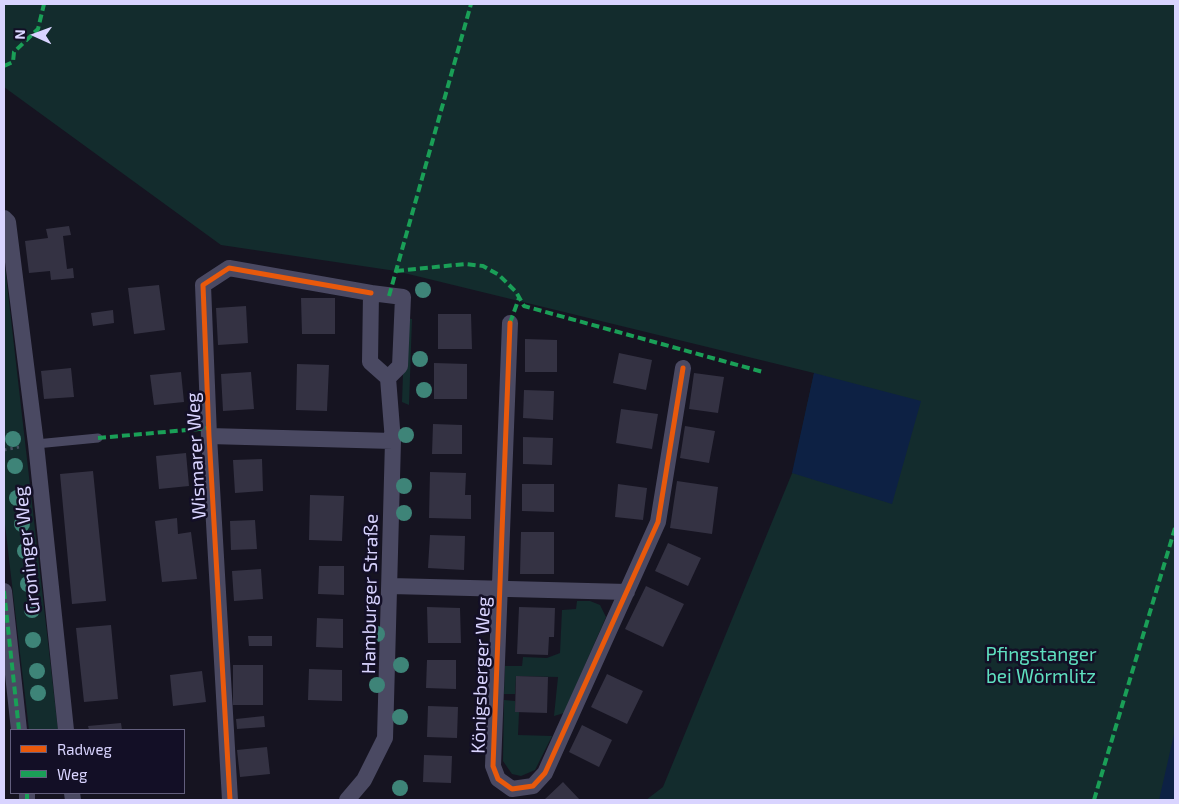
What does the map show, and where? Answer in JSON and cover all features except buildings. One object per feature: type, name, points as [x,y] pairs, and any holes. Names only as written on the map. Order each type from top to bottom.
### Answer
[{"type":"street","name":"Groninger Weg","points":[[4,218],[8,222],[36,444],[66,729]]},
{"type":"street","name":"Wismarer Weg","points":[[230,800],[209,436],[203,285],[229,268],[371,293]]},
{"type":"street","points":[[371,293],[403,297],[400,366],[388,378],[370,362],[371,293]]},
{"type":"street","name":"Königsberger Weg","points":[[510,323],[498,589],[493,766],[498,779],[512,790],[533,786],[545,773],[658,522],[683,368]]},
{"type":"street","name":"Hamburger Straße","points":[[347,800],[364,780],[385,738],[391,586],[392,441],[388,378]]},
{"type":"street","points":[[209,436],[392,441]]},
{"type":"street","name":"Königsberger Weg","points":[[391,586],[627,592]]},
{"type":"street","name":"Groninger Weg","points":[[4,591],[20,729]]},
{"type":"lane","points":[[36,444],[98,438]]},
{"type":"green space","name":"Pfingstanger bei Wörmlitz","points":[[4,4],[1175,4],[1175,800],[646,800],[663,787],[793,471],[814,373],[396,271],[221,245],[4,87]]},
{"type":"green space","points":[[4,258],[58,729],[29,729],[4,516]]},
{"type":"green space","points":[[405,318],[412,319],[409,405],[402,402]]},
{"type":"green space","points":[[577,601],[590,601],[600,605],[606,617],[564,713],[554,716],[558,677],[516,676],[515,694],[504,694],[505,666],[522,666],[523,657],[547,658],[560,653],[562,610],[576,609]]},
{"type":"green space","points":[[504,700],[515,701],[515,712],[519,712],[518,735],[552,736],[535,770],[521,776],[512,774],[503,761]]},
{"type":"water","points":[[814,373],[921,401],[892,504],[792,473]]},
{"type":"water","points":[[1175,730],[1175,800],[1159,800]]},
{"type":"marked path","points":[[4,66],[13,62],[14,52],[38,29],[44,4]]},
{"type":"marked path","points":[[389,296],[471,4]]},
{"type":"marked path","points":[[396,271],[465,264],[483,266],[499,275],[516,292],[524,306],[763,372]]},
{"type":"marked path","points":[[510,323],[519,298]]},
{"type":"marked path","points":[[98,438],[209,428]]},
{"type":"marked path","points":[[1094,800],[1175,528]]},
{"type":"marked path","points":[[4,591],[19,729]]},
{"type":"marked path","points":[[27,794],[27,800]]},
{"type":"cycle path","points":[[230,800],[209,436],[203,285],[229,268],[371,293]]},
{"type":"cycle path","points":[[510,323],[493,766],[498,779],[512,789],[533,786],[545,773],[658,522],[683,368]]}]
